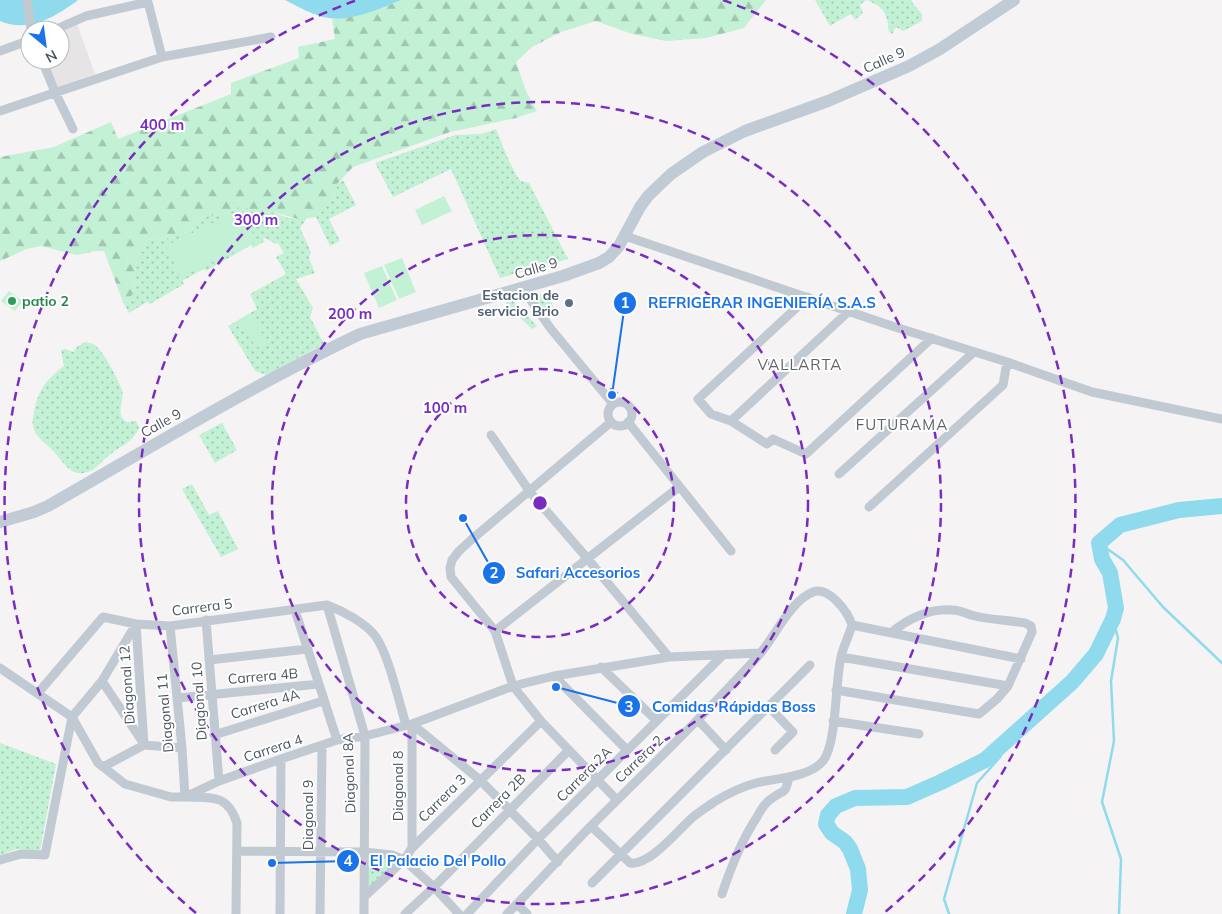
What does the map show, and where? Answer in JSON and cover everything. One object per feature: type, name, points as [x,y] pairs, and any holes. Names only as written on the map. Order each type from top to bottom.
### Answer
[{"type":"main road","name":"Calle 9","points":[[0,522],[48,506],[158,441],[330,348],[360,334],[575,273],[599,263],[614,253],[648,196],[671,174],[703,152],[745,130],[828,101],[909,66],[940,49],[1014,0]]},
{"type":"street","points":[[27,0],[30,20]]},
{"type":"street","points":[[70,23],[86,16],[148,2],[162,57]]},
{"type":"street","points":[[0,111],[162,57],[272,38]]},
{"type":"street","points":[[0,51],[20,44]]},
{"type":"street","points":[[46,70],[73,129]]},
{"type":"street","points":[[625,236],[1007,362],[1092,392],[1222,419]]},
{"type":"street","points":[[522,288],[551,329],[613,404]]},
{"type":"street","points":[[808,297],[698,399],[711,414],[731,421],[767,444],[773,439],[806,454],[932,338]]},
{"type":"street","points":[[731,421],[849,311]]},
{"type":"street","points":[[839,474],[974,352]]},
{"type":"street","points":[[868,507],[1003,385],[1007,362]]},
{"type":"street","points":[[620,402],[630,408],[631,416],[628,422],[621,425],[611,422],[608,415],[613,404],[620,402]]},
{"type":"street","points":[[611,422],[471,540],[452,560],[450,568],[451,577],[457,586],[495,631],[513,686],[541,721],[617,800]]},
{"type":"street","points":[[628,422],[731,551]]},
{"type":"street","points":[[490,435],[530,492],[669,658]]},
{"type":"street","points":[[495,631],[678,487]]},
{"type":"street","name":"Carrera 2","points":[[507,914],[591,826],[698,721],[761,653],[804,597],[814,591],[825,592],[844,608],[852,625]]},
{"type":"street","name":"Carrera 5","points":[[38,693],[103,617],[136,624],[170,626],[327,605]]},
{"type":"street","name":"Diagonal 8","points":[[327,605],[352,618],[375,636],[409,724],[412,848]]},
{"type":"street","name":"Diagonal 8A","points":[[327,605],[365,736],[364,914]]},
{"type":"street","points":[[295,610],[337,740]]},
{"type":"street","points":[[836,690],[979,714],[997,699],[1008,686],[1032,632],[1031,626],[1025,623],[975,616],[952,610],[941,610],[925,614],[901,624],[891,633]]},
{"type":"street","name":"Diagonal 10","points":[[206,620],[219,781]]},
{"type":"street","points":[[0,860],[21,854],[45,855],[72,717],[102,681],[136,624]]},
{"type":"street","name":"Diagonal 12","points":[[136,624],[144,745]]},
{"type":"street","points":[[591,826],[630,863],[636,864],[648,858],[694,816],[728,794],[756,783],[789,777],[813,768],[822,762],[831,743],[841,657],[852,625],[1021,659]]},
{"type":"street","name":"Diagonal 11","points":[[170,626],[182,748],[184,797]]},
{"type":"street","points":[[210,660],[307,649]]},
{"type":"street","name":"Carrera 4","points":[[184,797],[219,781],[337,740],[365,736],[409,724],[513,686],[602,667],[669,658],[761,653]]},
{"type":"street","name":"Carrera 2A","points":[[467,914],[538,839],[723,655]]},
{"type":"street","points":[[841,657],[1008,686]]},
{"type":"street","points":[[592,883],[810,665]]},
{"type":"street","points":[[602,667],[657,721]]},
{"type":"street","points":[[0,668],[72,717],[92,755],[103,767],[126,784],[171,796],[219,798],[226,802],[237,823],[236,914]]},
{"type":"street","points":[[554,676],[627,750]]},
{"type":"street","points":[[102,681],[144,745]]},
{"type":"street","name":"Carrera 4B","points":[[177,698],[319,684]]},
{"type":"street","name":"Carrera 4A","points":[[214,734],[323,701]]},
{"type":"street","points":[[769,707],[793,732],[774,750]]},
{"type":"street","name":"Carrera 3","points":[[364,897],[404,860],[412,848],[541,721]]},
{"type":"street","points":[[698,721],[726,750]]},
{"type":"street","points":[[833,721],[919,734]]},
{"type":"street","points":[[409,724],[480,780],[558,862]]},
{"type":"street","points":[[103,767],[144,745],[182,748]]},
{"type":"street","name":"Diagonal 9","points":[[320,914],[322,746]]},
{"type":"street","name":"Carrera 2B","points":[[405,914],[569,750]]},
{"type":"street","points":[[280,914],[281,759]]},
{"type":"street","points":[[722,894],[732,863],[749,830],[770,799],[784,793],[789,777]]},
{"type":"street","points":[[236,851],[392,854],[404,860],[434,887],[459,914]]},
{"type":"street","points":[[517,904],[527,914]]},
{"type":"shaded area","points":[[77,24],[95,74],[55,88],[49,70],[70,70],[70,26]]},
{"type":"green space","points":[[401,0],[766,0],[744,28],[706,38],[666,41],[632,34],[596,21],[561,32],[532,47],[516,62],[526,91],[537,111],[516,118],[450,132],[353,167],[337,184],[334,199],[316,217],[299,219],[272,212],[257,214],[243,205],[223,214],[202,217],[191,230],[174,237],[147,240],[136,267],[134,291],[129,299],[123,302],[104,251],[77,255],[41,246],[27,249],[0,261],[0,157],[54,147],[111,122],[118,139],[231,94],[231,83],[299,58],[298,47],[335,39],[332,19],[367,13]]},
{"type":"green space","points":[[815,0],[866,0],[860,5],[863,13],[855,20],[851,14],[830,26]]},
{"type":"green space","points":[[867,0],[912,0],[922,14],[922,21],[903,31],[896,27],[892,34],[889,32],[884,12]]},
{"type":"green space","points":[[496,129],[518,178],[529,183],[568,259],[500,278],[451,169],[393,197],[375,163],[455,135],[481,134]]},
{"type":"green space","points":[[343,180],[356,205],[329,219],[340,241],[330,246],[316,217],[334,199],[337,184]]},
{"type":"green space","points":[[444,196],[452,211],[422,225],[415,210]]},
{"type":"green space","points":[[243,205],[257,214],[272,212],[288,218],[307,218],[300,228],[311,252],[309,258],[315,273],[296,279],[313,308],[310,317],[324,344],[266,375],[255,371],[228,326],[257,309],[250,294],[286,274],[276,257],[284,253],[278,243],[276,244],[265,238],[263,239],[265,241],[253,248],[251,245],[206,271],[204,269],[182,281],[184,284],[150,304],[147,302],[129,313],[123,302],[129,299],[134,291],[136,267],[147,240],[174,237],[191,230],[202,217],[223,214]]},
{"type":"green space","points":[[241,209],[257,241],[181,277],[166,246]]},
{"type":"green space","points":[[402,258],[416,292],[399,299],[384,265]]},
{"type":"green space","points":[[382,266],[397,300],[379,308],[364,273]]},
{"type":"green space","name":"patio 2","points":[[9,291],[23,301],[15,311],[1,301]]},
{"type":"green space","points":[[536,291],[551,302],[554,308],[551,317],[547,319],[533,299]]},
{"type":"green space","points":[[506,299],[512,300],[537,326],[532,329],[506,304]]},
{"type":"green space","points":[[251,314],[267,342],[256,348],[240,320]]},
{"type":"green space","points":[[85,342],[97,347],[106,358],[122,390],[121,416],[127,422],[136,421],[139,428],[130,440],[95,468],[87,472],[78,473],[67,467],[40,438],[35,432],[33,420],[41,391],[52,376],[64,366],[61,350],[65,349],[73,352]]},
{"type":"green space","points":[[222,423],[237,450],[215,463],[199,435]]},
{"type":"green space","points":[[192,484],[209,515],[218,511],[238,549],[221,557],[182,489]]},
{"type":"green space","points":[[0,743],[56,764],[40,851],[17,849],[0,855]]},
{"type":"green space","points":[[364,852],[404,860],[364,897]]},
{"type":"water","points":[[0,0],[78,0],[44,20],[20,20],[20,25],[0,21]]},
{"type":"water","points":[[285,0],[401,0],[366,14],[337,19],[307,11]]},
{"type":"waterway","points":[[854,914],[860,890],[858,869],[850,849],[845,842],[832,833],[826,824],[828,815],[836,806],[855,798],[907,797],[985,760],[1072,682],[1096,654],[1113,619],[1116,608],[1110,573],[1102,559],[1099,543],[1120,525],[1179,510],[1222,506]]},
{"type":"waterway","points":[[1099,543],[1123,560],[1163,607],[1222,663]]},
{"type":"waterway","points":[[1113,619],[1118,638],[1111,681],[1114,741],[1102,802],[1121,859],[1119,914]]},
{"type":"waterway","points":[[949,914],[944,899],[977,783],[1001,756],[1003,746]]},
{"type":"place","name":"patio 2","points":[[12,301]]},
{"type":"place","name":"Estacion de servicio Brio","points":[[569,303]]},
{"type":"place","name":"REFRIGERAR INGENIERÍA S.A.S","points":[[612,395]]},
{"type":"place","name":"Safari Accesorios","points":[[463,518]]},
{"type":"place","name":"Comidas Rápidas Boss","points":[[556,687]]},
{"type":"place","name":"El Palacio Del Pollo","points":[[272,863]]},
{"type":"district","name":"VALLARTA","points":[[800,364]]},
{"type":"district","name":"FUTURAMA","points":[[902,424]]}]
